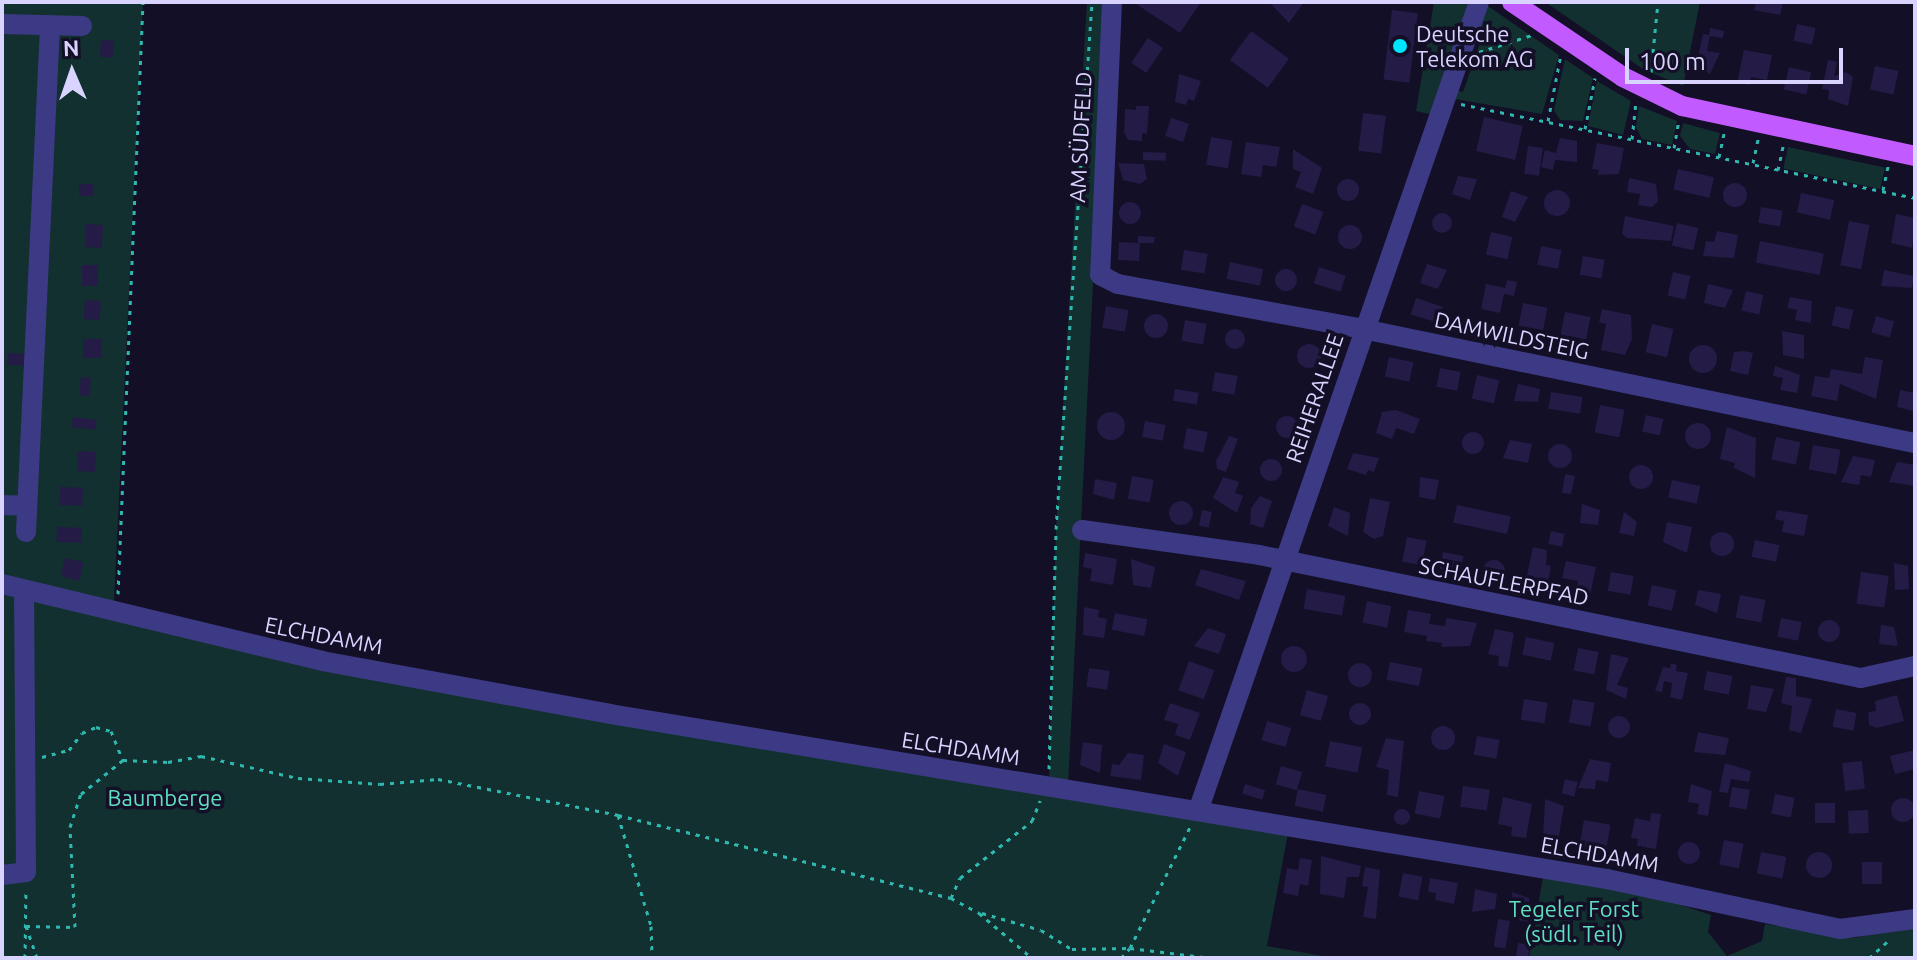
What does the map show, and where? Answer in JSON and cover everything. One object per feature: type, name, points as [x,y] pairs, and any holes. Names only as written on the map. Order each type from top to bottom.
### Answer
[{"type":"main road","points":[[1512,2],[1623,77],[1682,106],[1915,156]]},
{"type":"street","name":"AM SÜDFELD","points":[[1100,275],[1112,2]]},
{"type":"street","name":"REIHERALLEE","points":[[1198,811],[1479,2]]},
{"type":"street","points":[[2,24],[82,26]]},
{"type":"street","points":[[26,532],[50,26]]},
{"type":"street","name":"DAMWILDSTEIG","points":[[1100,275],[1118,284],[1363,329],[1915,443]]},
{"type":"street","points":[[2,505],[26,506]]},
{"type":"street","name":"SCHAUFLERPFAD","points":[[1082,530],[1284,560],[1741,660],[1861,678],[1915,666]]},
{"type":"street","name":"ELCHDAMM","points":[[2,584],[322,661],[1607,879],[1840,929],[1915,919]]},
{"type":"street","points":[[2,875],[26,872],[24,590]]},
{"type":"path","points":[[118,596],[143,2]]},
{"type":"path","points":[[951,898],[960,878],[1032,821],[1046,786],[1056,529],[1092,2]]},
{"type":"path","points":[[1650,75],[1658,2]]},
{"type":"path","points":[[1479,52],[1533,35]]},
{"type":"path","points":[[1548,121],[1561,54]]},
{"type":"path","points":[[1585,129],[1595,78]]},
{"type":"path","points":[[1444,99],[1915,198]]},
{"type":"path","points":[[1632,139],[1636,102]]},
{"type":"path","points":[[1674,148],[1679,121]]},
{"type":"path","points":[[1719,157],[1724,132]]},
{"type":"path","points":[[1753,165],[1758,139]]},
{"type":"path","points":[[1778,170],[1783,144]]},
{"type":"path","points":[[1883,191],[1888,166]]},
{"type":"path","points":[[24,759],[69,750],[82,733],[96,727],[111,731],[123,760]]},
{"type":"path","points":[[26,926],[75,927],[70,827],[81,794],[123,760],[168,762],[201,756],[298,778],[380,784],[438,779],[618,815],[951,898],[979,913],[1032,958]]},
{"type":"path","points":[[1121,958],[1130,948],[1198,811]]},
{"type":"path","points":[[618,815],[651,926],[652,958]]},
{"type":"path","points":[[25,958],[26,872]]},
{"type":"path","points":[[979,913],[1041,930],[1072,949],[1130,948],[1211,958]]},
{"type":"path","points":[[26,926],[37,958]]},
{"type":"green space","points":[[2,2],[143,2],[114,603],[2,576]]},
{"type":"green space","points":[[1087,2],[1107,2],[1068,786],[1049,782],[1056,529]]},
{"type":"green space","points":[[1434,2],[1473,2],[1433,115],[1416,111]]},
{"type":"green space","points":[[1545,2],[1700,2],[1683,86],[1643,69]]},
{"type":"green space","points":[[1485,4],[1559,55],[1542,114],[1449,98],[1452,89],[1463,92],[1484,32],[1474,28]]},
{"type":"green space","points":[[1565,59],[1593,78],[1583,121],[1560,120],[1554,110]]},
{"type":"green space","points":[[1597,81],[1631,101],[1623,135],[1588,126]]},
{"type":"green space","points":[[1639,106],[1677,121],[1672,145],[1642,139],[1636,127]]},
{"type":"green space","points":[[1683,123],[1720,133],[1715,154],[1690,149],[1680,136]]},
{"type":"green space","points":[[1788,147],[1885,168],[1880,189],[1783,169]]},
{"type":"green space","name":"Baumberge","points":[[2,592],[1288,833],[1267,946],[1334,958],[2,958]]},
{"type":"green space","name":"Tegeler Forst (südl. Teil)","points":[[1543,877],[1654,896],[1711,915],[1708,932],[1727,956],[1762,941],[1765,924],[1855,938],[1915,924],[1915,958],[1529,958]]},
{"type":"building","points":[[1133,2],[1201,2],[1180,33]]},
{"type":"building","points":[[1269,2],[1304,2],[1289,23]]},
{"type":"building","points":[[1756,2],[1783,2],[1780,15],[1754,10]]},
{"type":"building","name":"Deutsche Telekom AG","points":[[1392,10],[1418,13],[1409,83],[1383,79]]},
{"type":"building","points":[[1797,24],[1816,28],[1812,45],[1793,41]]},
{"type":"building","points":[[1710,28],[1724,31],[1723,38],[1710,36],[1707,51],[1720,53],[1710,74],[1696,66],[1703,34],[1709,35]]},
{"type":"building","points":[[1251,31],[1289,59],[1268,88],[1230,60]]},
{"type":"building","points":[[1148,38],[1163,48],[1146,73],[1131,63]]},
{"type":"building","points":[[101,40],[114,41],[113,58],[100,57]]},
{"type":"building","points":[[1744,50],[1772,55],[1767,80],[1751,77],[1750,85],[1737,83]]},
{"type":"building","points":[[1828,60],[1837,62],[1834,76],[1846,72],[1853,77],[1848,106],[1828,99],[1829,90],[1822,89]]},
{"type":"building","points":[[1875,66],[1898,71],[1893,94],[1870,89]]},
{"type":"building","points":[[1789,67],[1811,72],[1806,95],[1784,89]]},
{"type":"building","points":[[1179,74],[1201,81],[1194,101],[1188,99],[1186,105],[1175,102]]},
{"type":"building","points":[[1136,106],[1149,106],[1147,134],[1142,133],[1142,141],[1128,140],[1124,132],[1125,109],[1136,110]]},
{"type":"building","points":[[1363,113],[1386,116],[1381,154],[1358,151]]},
{"type":"building","points":[[1484,117],[1523,126],[1515,160],[1476,151]]},
{"type":"building","points":[[1171,118],[1189,124],[1183,142],[1165,136]]},
{"type":"building","points":[[1211,137],[1233,141],[1228,168],[1206,165]]},
{"type":"building","points":[[1560,138],[1577,141],[1577,162],[1555,160],[1553,170],[1541,167],[1545,150],[1556,153]]},
{"type":"building","points":[[1246,142],[1280,147],[1276,167],[1263,165],[1261,177],[1241,174]]},
{"type":"building","points":[[1597,143],[1624,148],[1619,174],[1598,175],[1599,170],[1592,169]]},
{"type":"building","points":[[1528,146],[1543,148],[1539,176],[1524,174]]},
{"type":"building","points":[[1293,149],[1322,168],[1313,194],[1295,187],[1301,172],[1293,169]]},
{"type":"building","points":[[1143,152],[1166,153],[1166,161],[1143,160]]},
{"type":"building","points":[[1118,163],[1144,164],[1147,179],[1140,184],[1123,180]]},
{"type":"building","points":[[1678,169],[1714,177],[1709,198],[1673,189]]},
{"type":"building","points":[[1458,176],[1477,179],[1470,200],[1452,194]]},
{"type":"building","points":[[1629,178],[1656,184],[1658,201],[1652,207],[1638,205],[1640,194],[1627,192]]},
{"type":"building","points":[[1348,179],[1356,182],[1359,190],[1356,198],[1348,201],[1340,198],[1337,190],[1340,182]]},
{"type":"building","points":[[1735,183],[1743,187],[1747,195],[1743,203],[1735,207],[1727,203],[1723,195],[1727,187]]},
{"type":"building","points":[[79,184],[93,184],[93,196],[79,196]]},
{"type":"building","points":[[1557,190],[1566,194],[1570,203],[1566,212],[1557,216],[1548,212],[1544,203],[1548,194]]},
{"type":"building","points":[[1511,191],[1528,197],[1515,222],[1502,217]]},
{"type":"building","points":[[1801,193],[1834,200],[1830,220],[1797,213]]},
{"type":"building","points":[[1130,202],[1138,205],[1141,213],[1138,221],[1130,224],[1122,221],[1119,213],[1122,205]]},
{"type":"building","points":[[1302,204],[1324,212],[1315,234],[1294,227]]},
{"type":"building","points":[[1761,207],[1783,211],[1780,227],[1758,223]]},
{"type":"building","points":[[1442,213],[1449,216],[1452,223],[1449,230],[1442,233],[1435,230],[1432,223],[1435,216]]},
{"type":"building","points":[[1896,214],[1915,218],[1912,248],[1891,243]]},
{"type":"building","points":[[1625,216],[1674,226],[1671,241],[1627,238],[1622,234]]},
{"type":"building","points":[[1849,221],[1870,225],[1861,269],[1840,265]]},
{"type":"building","points":[[1677,223],[1698,228],[1693,250],[1672,245]]},
{"type":"building","points":[[86,224],[103,225],[102,248],[85,247]]},
{"type":"building","points":[[1350,225],[1359,228],[1362,237],[1359,246],[1350,249],[1341,246],[1338,237],[1341,228]]},
{"type":"building","points":[[1717,231],[1738,235],[1734,258],[1703,256],[1706,241],[1714,242]]},
{"type":"building","points":[[1491,232],[1512,237],[1507,259],[1486,254]]},
{"type":"building","points":[[1138,236],[1155,237],[1154,243],[1140,243],[1139,261],[1118,260],[1119,242],[1138,243]]},
{"type":"building","points":[[1760,241],[1824,253],[1820,275],[1756,263]]},
{"type":"building","points":[[1541,246],[1562,250],[1558,269],[1537,265]]},
{"type":"building","points":[[1184,250],[1208,254],[1205,274],[1181,270]]},
{"type":"building","points":[[1583,256],[1605,260],[1601,279],[1580,275]]},
{"type":"building","points":[[1230,262],[1263,269],[1260,286],[1226,279]]},
{"type":"building","points":[[1427,264],[1447,270],[1438,289],[1420,283]]},
{"type":"building","points":[[82,265],[98,265],[98,286],[82,286]]},
{"type":"building","points":[[1319,267],[1346,276],[1340,292],[1314,283]]},
{"type":"building","points":[[1286,269],[1294,272],[1297,280],[1294,288],[1286,291],[1278,288],[1275,280],[1278,272]]},
{"type":"building","points":[[1884,270],[1914,276],[1912,288],[1881,286]]},
{"type":"building","points":[[1673,272],[1691,276],[1685,299],[1668,295]]},
{"type":"building","points":[[1507,280],[1517,282],[1514,296],[1504,294],[1500,313],[1481,309],[1486,284],[1505,288]]},
{"type":"building","points":[[1708,284],[1733,290],[1725,308],[1704,303]]},
{"type":"building","points":[[1746,291],[1764,295],[1759,315],[1742,310]]},
{"type":"building","points":[[1790,297],[1812,301],[1811,323],[1795,320],[1797,310],[1787,308]]},
{"type":"building","points":[[1416,298],[1443,307],[1437,323],[1411,314]]},
{"type":"building","points":[[85,300],[101,301],[100,320],[84,319]]},
{"type":"building","points":[[1523,303],[1548,308],[1543,330],[1519,326]]},
{"type":"building","points":[[1106,306],[1129,310],[1125,332],[1102,328]]},
{"type":"building","points":[[1836,306],[1854,310],[1849,330],[1832,325]]},
{"type":"building","points":[[1602,309],[1631,315],[1632,339],[1625,355],[1601,350],[1606,324],[1599,322]]},
{"type":"building","points":[[1565,312],[1591,317],[1586,340],[1561,335]]},
{"type":"building","points":[[1156,314],[1164,318],[1168,326],[1164,334],[1156,338],[1148,334],[1144,326],[1148,318]]},
{"type":"building","points":[[1876,316],[1894,321],[1890,338],[1871,332]]},
{"type":"building","points":[[1185,320],[1207,324],[1203,345],[1181,341]]},
{"type":"building","points":[[1652,324],[1673,329],[1667,357],[1645,352]]},
{"type":"building","points":[[1231,329],[1239,329],[1245,339],[1239,349],[1231,349],[1225,343],[1225,335]]},
{"type":"building","points":[[1782,331],[1804,335],[1804,359],[1783,355]]},
{"type":"building","points":[[83,339],[102,339],[102,358],[83,358]]},
{"type":"building","points":[[1309,344],[1318,347],[1321,356],[1318,365],[1309,368],[1300,365],[1297,356],[1300,347]]},
{"type":"building","points":[[1703,345],[1713,349],[1717,359],[1713,369],[1703,373],[1693,369],[1689,359],[1693,349]]},
{"type":"building","points":[[1734,352],[1753,353],[1748,375],[1730,371]]},
{"type":"building","points":[[8,353],[25,354],[24,366],[7,365]]},
{"type":"building","points":[[1389,357],[1413,362],[1409,382],[1385,377]]},
{"type":"building","points":[[1865,357],[1883,360],[1876,399],[1840,384],[1837,401],[1811,396],[1815,376],[1829,378],[1831,369],[1862,374]]},
{"type":"building","points":[[1775,366],[1800,375],[1797,393],[1780,390],[1783,378],[1773,376]]},
{"type":"building","points":[[1440,368],[1461,372],[1457,391],[1436,387]]},
{"type":"building","points":[[1215,372],[1238,376],[1234,395],[1212,391]]},
{"type":"building","points":[[1477,375],[1499,380],[1494,404],[1472,398]]},
{"type":"building","points":[[81,377],[91,378],[89,396],[79,395]]},
{"type":"building","points":[[1518,384],[1540,389],[1538,402],[1514,401]]},
{"type":"building","points":[[1175,389],[1199,393],[1197,405],[1173,401]]},
{"type":"building","points":[[1900,390],[1915,393],[1913,411],[1897,407]]},
{"type":"building","points":[[1551,392],[1583,397],[1580,414],[1548,409]]},
{"type":"building","points":[[1600,405],[1625,410],[1619,437],[1595,432]]},
{"type":"building","points":[[1396,410],[1420,419],[1414,434],[1396,428],[1392,439],[1376,433],[1382,412]]},
{"type":"building","points":[[1111,412],[1121,416],[1125,426],[1121,436],[1111,440],[1101,436],[1097,426],[1101,416]]},
{"type":"building","points":[[1646,415],[1664,419],[1660,436],[1642,432]]},
{"type":"building","points":[[1287,416],[1295,419],[1298,427],[1295,435],[1287,438],[1279,435],[1276,427],[1279,419]]},
{"type":"building","points":[[73,417],[97,420],[96,430],[72,427]]},
{"type":"building","points":[[1145,421],[1166,425],[1163,441],[1142,437]]},
{"type":"building","points":[[1698,423],[1707,427],[1711,436],[1707,445],[1698,449],[1689,445],[1685,436],[1689,427]]},
{"type":"building","points":[[1727,427],[1756,438],[1755,478],[1734,468],[1735,463],[1720,459]]},
{"type":"building","points":[[1187,428],[1208,432],[1204,453],[1183,449]]},
{"type":"building","points":[[1473,432],[1481,435],[1484,443],[1481,451],[1473,454],[1465,451],[1462,443],[1465,435]]},
{"type":"building","points":[[1229,436],[1238,439],[1226,472],[1217,469],[1216,461]]},
{"type":"building","points":[[1776,437],[1800,442],[1796,465],[1771,459]]},
{"type":"building","points":[[1510,440],[1532,444],[1528,463],[1503,458]]},
{"type":"building","points":[[1560,444],[1568,448],[1572,456],[1568,464],[1560,468],[1552,464],[1548,456],[1552,448]]},
{"type":"building","points":[[1813,445],[1841,450],[1836,474],[1809,470]]},
{"type":"building","points":[[78,451],[96,452],[95,472],[77,471]]},
{"type":"building","points":[[1353,453],[1379,458],[1374,472],[1368,470],[1366,475],[1347,469]]},
{"type":"building","points":[[1853,456],[1875,460],[1871,477],[1861,475],[1859,485],[1841,482]]},
{"type":"building","points":[[1271,459],[1279,462],[1282,470],[1279,478],[1271,481],[1263,478],[1260,470],[1263,462]]},
{"type":"building","points":[[1897,462],[1915,465],[1915,486],[1889,482]]},
{"type":"building","points":[[1641,465],[1650,468],[1653,477],[1650,486],[1641,489],[1632,486],[1629,477],[1632,468]]},
{"type":"building","points":[[1565,474],[1575,476],[1571,494],[1562,493]]},
{"type":"building","points":[[1132,476],[1154,480],[1150,502],[1128,499]]},
{"type":"building","points":[[1223,477],[1239,482],[1235,493],[1243,496],[1237,513],[1213,498]]},
{"type":"building","points":[[1420,477],[1439,480],[1435,500],[1419,497]]},
{"type":"building","points":[[1095,479],[1117,483],[1114,500],[1093,494]]},
{"type":"building","points":[[1672,480],[1700,486],[1697,504],[1668,498]]},
{"type":"building","points":[[60,487],[83,488],[82,506],[59,505]]},
{"type":"building","points":[[1260,496],[1272,501],[1263,528],[1250,524],[1251,508]]},
{"type":"building","points":[[1370,498],[1390,502],[1383,536],[1374,539],[1363,532]]},
{"type":"building","points":[[1181,501],[1190,504],[1193,513],[1190,522],[1181,525],[1172,522],[1169,513],[1172,504]]},
{"type":"building","points":[[1582,504],[1600,510],[1598,525],[1580,523]]},
{"type":"building","points":[[1457,505],[1511,516],[1507,534],[1453,523]]},
{"type":"building","points":[[1334,507],[1350,513],[1348,536],[1328,526]]},
{"type":"building","points":[[1202,510],[1212,512],[1209,528],[1199,526]]},
{"type":"building","points":[[1777,510],[1808,515],[1804,536],[1782,532],[1784,521],[1775,519]]},
{"type":"building","points":[[1624,512],[1637,522],[1634,536],[1619,533]]},
{"type":"building","points":[[1667,522],[1692,527],[1687,553],[1663,542]]},
{"type":"building","points":[[57,527],[82,528],[81,543],[56,542]]},
{"type":"building","points":[[1551,531],[1565,534],[1562,547],[1548,544]]},
{"type":"building","points":[[1722,532],[1733,539],[1734,544],[1727,555],[1722,556],[1711,549],[1710,544],[1717,533]]},
{"type":"building","points":[[1407,537],[1427,541],[1422,565],[1402,562]]},
{"type":"building","points":[[1755,540],[1779,545],[1776,562],[1751,557]]},
{"type":"building","points":[[1533,547],[1547,550],[1546,565],[1551,566],[1547,589],[1525,584]]},
{"type":"building","points":[[1443,552],[1464,556],[1460,573],[1440,569]]},
{"type":"building","points":[[1085,553],[1117,559],[1113,585],[1090,581],[1092,569],[1083,567]]},
{"type":"building","points":[[65,558],[84,562],[80,581],[61,577]]},
{"type":"building","points":[[1131,559],[1155,567],[1151,588],[1133,585]]},
{"type":"building","points":[[1494,560],[1502,563],[1505,571],[1502,579],[1494,582],[1486,579],[1483,571],[1486,563]]},
{"type":"building","points":[[1566,561],[1596,567],[1590,595],[1576,592],[1578,581],[1562,578]]},
{"type":"building","points":[[1894,563],[1908,566],[1909,589],[1895,590]]},
{"type":"building","points":[[1201,569],[1246,581],[1239,600],[1195,585]]},
{"type":"building","points":[[1611,572],[1634,576],[1630,595],[1608,591]]},
{"type":"building","points":[[1861,572],[1889,576],[1884,608],[1857,604]]},
{"type":"building","points":[[1652,585],[1676,590],[1672,611],[1648,606]]},
{"type":"building","points":[[1307,589],[1345,596],[1342,615],[1304,609]]},
{"type":"building","points":[[1698,590],[1721,594],[1717,613],[1695,605]]},
{"type":"building","points":[[1740,595],[1766,600],[1761,623],[1736,618]]},
{"type":"building","points":[[1367,601],[1391,606],[1387,628],[1362,623]]},
{"type":"building","points":[[1084,607],[1099,610],[1098,617],[1107,619],[1104,638],[1083,635]]},
{"type":"building","points":[[1408,610],[1431,614],[1429,624],[1445,626],[1446,618],[1477,623],[1470,646],[1441,647],[1442,643],[1426,641],[1427,636],[1404,632]]},
{"type":"building","points":[[1115,613],[1147,619],[1144,636],[1112,630]]},
{"type":"building","points":[[1781,618],[1802,622],[1798,641],[1777,637]]},
{"type":"building","points":[[1829,620],[1837,623],[1840,631],[1837,639],[1829,642],[1821,639],[1818,631],[1821,623]]},
{"type":"building","points":[[1881,625],[1894,627],[1898,646],[1879,644]]},
{"type":"building","points":[[1208,628],[1226,634],[1219,654],[1194,646]]},
{"type":"building","points":[[1495,629],[1514,633],[1508,667],[1498,666],[1499,656],[1488,654]]},
{"type":"building","points":[[1526,637],[1554,643],[1551,661],[1522,655]]},
{"type":"building","points":[[1294,646],[1303,650],[1307,659],[1303,668],[1294,672],[1285,668],[1281,659],[1285,650]]},
{"type":"building","points":[[1578,648],[1599,652],[1594,675],[1574,671]]},
{"type":"building","points":[[1611,654],[1629,658],[1617,685],[1628,688],[1626,699],[1606,690]]},
{"type":"building","points":[[1189,661],[1214,670],[1204,699],[1178,690]]},
{"type":"building","points":[[1390,662],[1422,668],[1419,686],[1387,680]]},
{"type":"building","points":[[1360,663],[1369,666],[1372,675],[1369,684],[1360,687],[1351,684],[1348,675],[1351,666]]},
{"type":"building","points":[[1671,663],[1677,665],[1676,671],[1688,673],[1682,700],[1670,697],[1672,683],[1664,681],[1662,692],[1655,691],[1663,667],[1670,668]]},
{"type":"building","points":[[1089,668],[1110,671],[1107,690],[1086,687]]},
{"type":"building","points":[[1707,671],[1733,676],[1729,695],[1703,690]]},
{"type":"building","points":[[1786,677],[1796,678],[1796,696],[1812,699],[1801,733],[1789,730],[1792,706],[1781,703]]},
{"type":"building","points":[[1751,685],[1774,689],[1766,712],[1747,709]]},
{"type":"building","points":[[1307,690],[1328,696],[1321,721],[1300,715]]},
{"type":"building","points":[[1897,695],[1904,721],[1877,728],[1869,725],[1868,712],[1876,711],[1875,701]]},
{"type":"building","points":[[1524,699],[1548,703],[1544,723],[1521,720]]},
{"type":"building","points":[[1573,699],[1595,703],[1590,726],[1569,723]]},
{"type":"building","points":[[1170,703],[1200,713],[1190,740],[1175,735],[1178,724],[1164,720]]},
{"type":"building","points":[[1360,703],[1368,706],[1371,714],[1368,722],[1360,725],[1352,722],[1349,714],[1352,706]]},
{"type":"building","points":[[1836,709],[1857,713],[1853,731],[1833,727]]},
{"type":"building","points":[[1619,716],[1627,719],[1630,727],[1627,735],[1619,738],[1611,735],[1608,727],[1611,719]]},
{"type":"building","points":[[1267,721],[1291,728],[1286,747],[1261,740]]},
{"type":"building","points":[[1443,726],[1451,730],[1455,738],[1451,746],[1443,750],[1435,746],[1431,738],[1435,730]]},
{"type":"building","points":[[1698,732],[1729,738],[1725,755],[1694,752]]},
{"type":"building","points":[[1477,736],[1500,740],[1496,759],[1474,755]]},
{"type":"building","points":[[1386,738],[1404,741],[1398,797],[1387,795],[1389,770],[1376,767]]},
{"type":"building","points":[[1330,741],[1362,747],[1357,773],[1325,767]]},
{"type":"building","points":[[1083,742],[1102,745],[1100,773],[1080,765]]},
{"type":"building","points":[[1164,744],[1186,752],[1178,776],[1158,763]]},
{"type":"building","points":[[1915,750],[1915,769],[1895,774],[1890,756]]},
{"type":"building","points":[[1128,753],[1144,755],[1141,780],[1110,776],[1112,764],[1119,765]]},
{"type":"building","points":[[1590,759],[1611,763],[1608,782],[1596,780],[1595,789],[1578,788]]},
{"type":"building","points":[[1862,761],[1865,789],[1845,791],[1842,763]]},
{"type":"building","points":[[1725,763],[1751,771],[1749,782],[1731,779],[1728,793],[1719,792]]},
{"type":"building","points":[[1281,766],[1302,772],[1297,790],[1276,784]]},
{"type":"building","points":[[1565,779],[1578,782],[1574,797],[1562,794]]},
{"type":"building","points":[[1245,784],[1265,790],[1262,800],[1242,794]]},
{"type":"building","points":[[1691,784],[1712,791],[1708,816],[1697,814],[1699,804],[1688,802]]},
{"type":"building","points":[[1463,786],[1490,790],[1487,811],[1460,807]]},
{"type":"building","points":[[1732,787],[1750,790],[1747,810],[1729,807]]},
{"type":"building","points":[[1298,789],[1326,795],[1323,812],[1294,806]]},
{"type":"building","points":[[1419,791],[1445,796],[1440,819],[1415,814]]},
{"type":"building","points":[[1775,794],[1795,798],[1791,817],[1771,814]]},
{"type":"building","points":[[1503,797],[1532,804],[1526,838],[1511,836],[1512,827],[1498,824]]},
{"type":"building","points":[[1903,798],[1912,801],[1915,810],[1912,819],[1903,822],[1894,819],[1891,810],[1894,801]]},
{"type":"building","points":[[1545,799],[1564,806],[1558,841],[1543,838]]},
{"type":"building","points":[[1815,803],[1835,803],[1835,823],[1815,823]]},
{"type":"building","points":[[1402,809],[1408,811],[1408,823],[1402,825],[1396,823],[1394,817],[1396,811]]},
{"type":"building","points":[[1868,810],[1869,833],[1849,834],[1848,811]]},
{"type":"building","points":[[1651,813],[1661,814],[1656,849],[1637,846],[1638,839],[1631,838],[1635,818],[1650,821]]},
{"type":"building","points":[[1584,820],[1611,825],[1606,851],[1579,847]]},
{"type":"building","points":[[1724,840],[1744,844],[1739,868],[1719,865]]},
{"type":"building","points":[[1689,842],[1697,845],[1700,853],[1697,861],[1689,864],[1681,861],[1678,853],[1681,845]]},
{"type":"building","points":[[1761,852],[1787,857],[1782,879],[1757,874]]},
{"type":"building","points":[[1819,852],[1828,856],[1832,865],[1828,874],[1819,878],[1810,874],[1806,865],[1810,856]]},
{"type":"building","points":[[1321,856],[1361,866],[1359,877],[1347,877],[1344,898],[1320,894]]},
{"type":"building","points":[[1300,858],[1312,860],[1308,886],[1300,884],[1298,896],[1283,893],[1287,868],[1298,870]]},
{"type":"building","points":[[1862,862],[1882,862],[1882,884],[1862,884]]},
{"type":"building","points":[[1365,867],[1380,870],[1376,919],[1363,917],[1368,887],[1362,886]]},
{"type":"building","points":[[1403,873],[1423,877],[1418,900],[1398,897]]},
{"type":"building","points":[[1430,878],[1458,883],[1454,904],[1435,900],[1436,893],[1428,892]]},
{"type":"building","points":[[1475,889],[1497,894],[1495,909],[1472,912]]},
{"type":"building","points":[[1512,892],[1529,898],[1532,922],[1513,920]]},
{"type":"building","points":[[1498,919],[1510,921],[1505,949],[1494,947]]},
{"type":"building","points":[[1518,943],[1530,945],[1528,958],[1516,958]]},
{"type":"place","name":"Deutsche Telekom AG","points":[[1400,46]]}]
